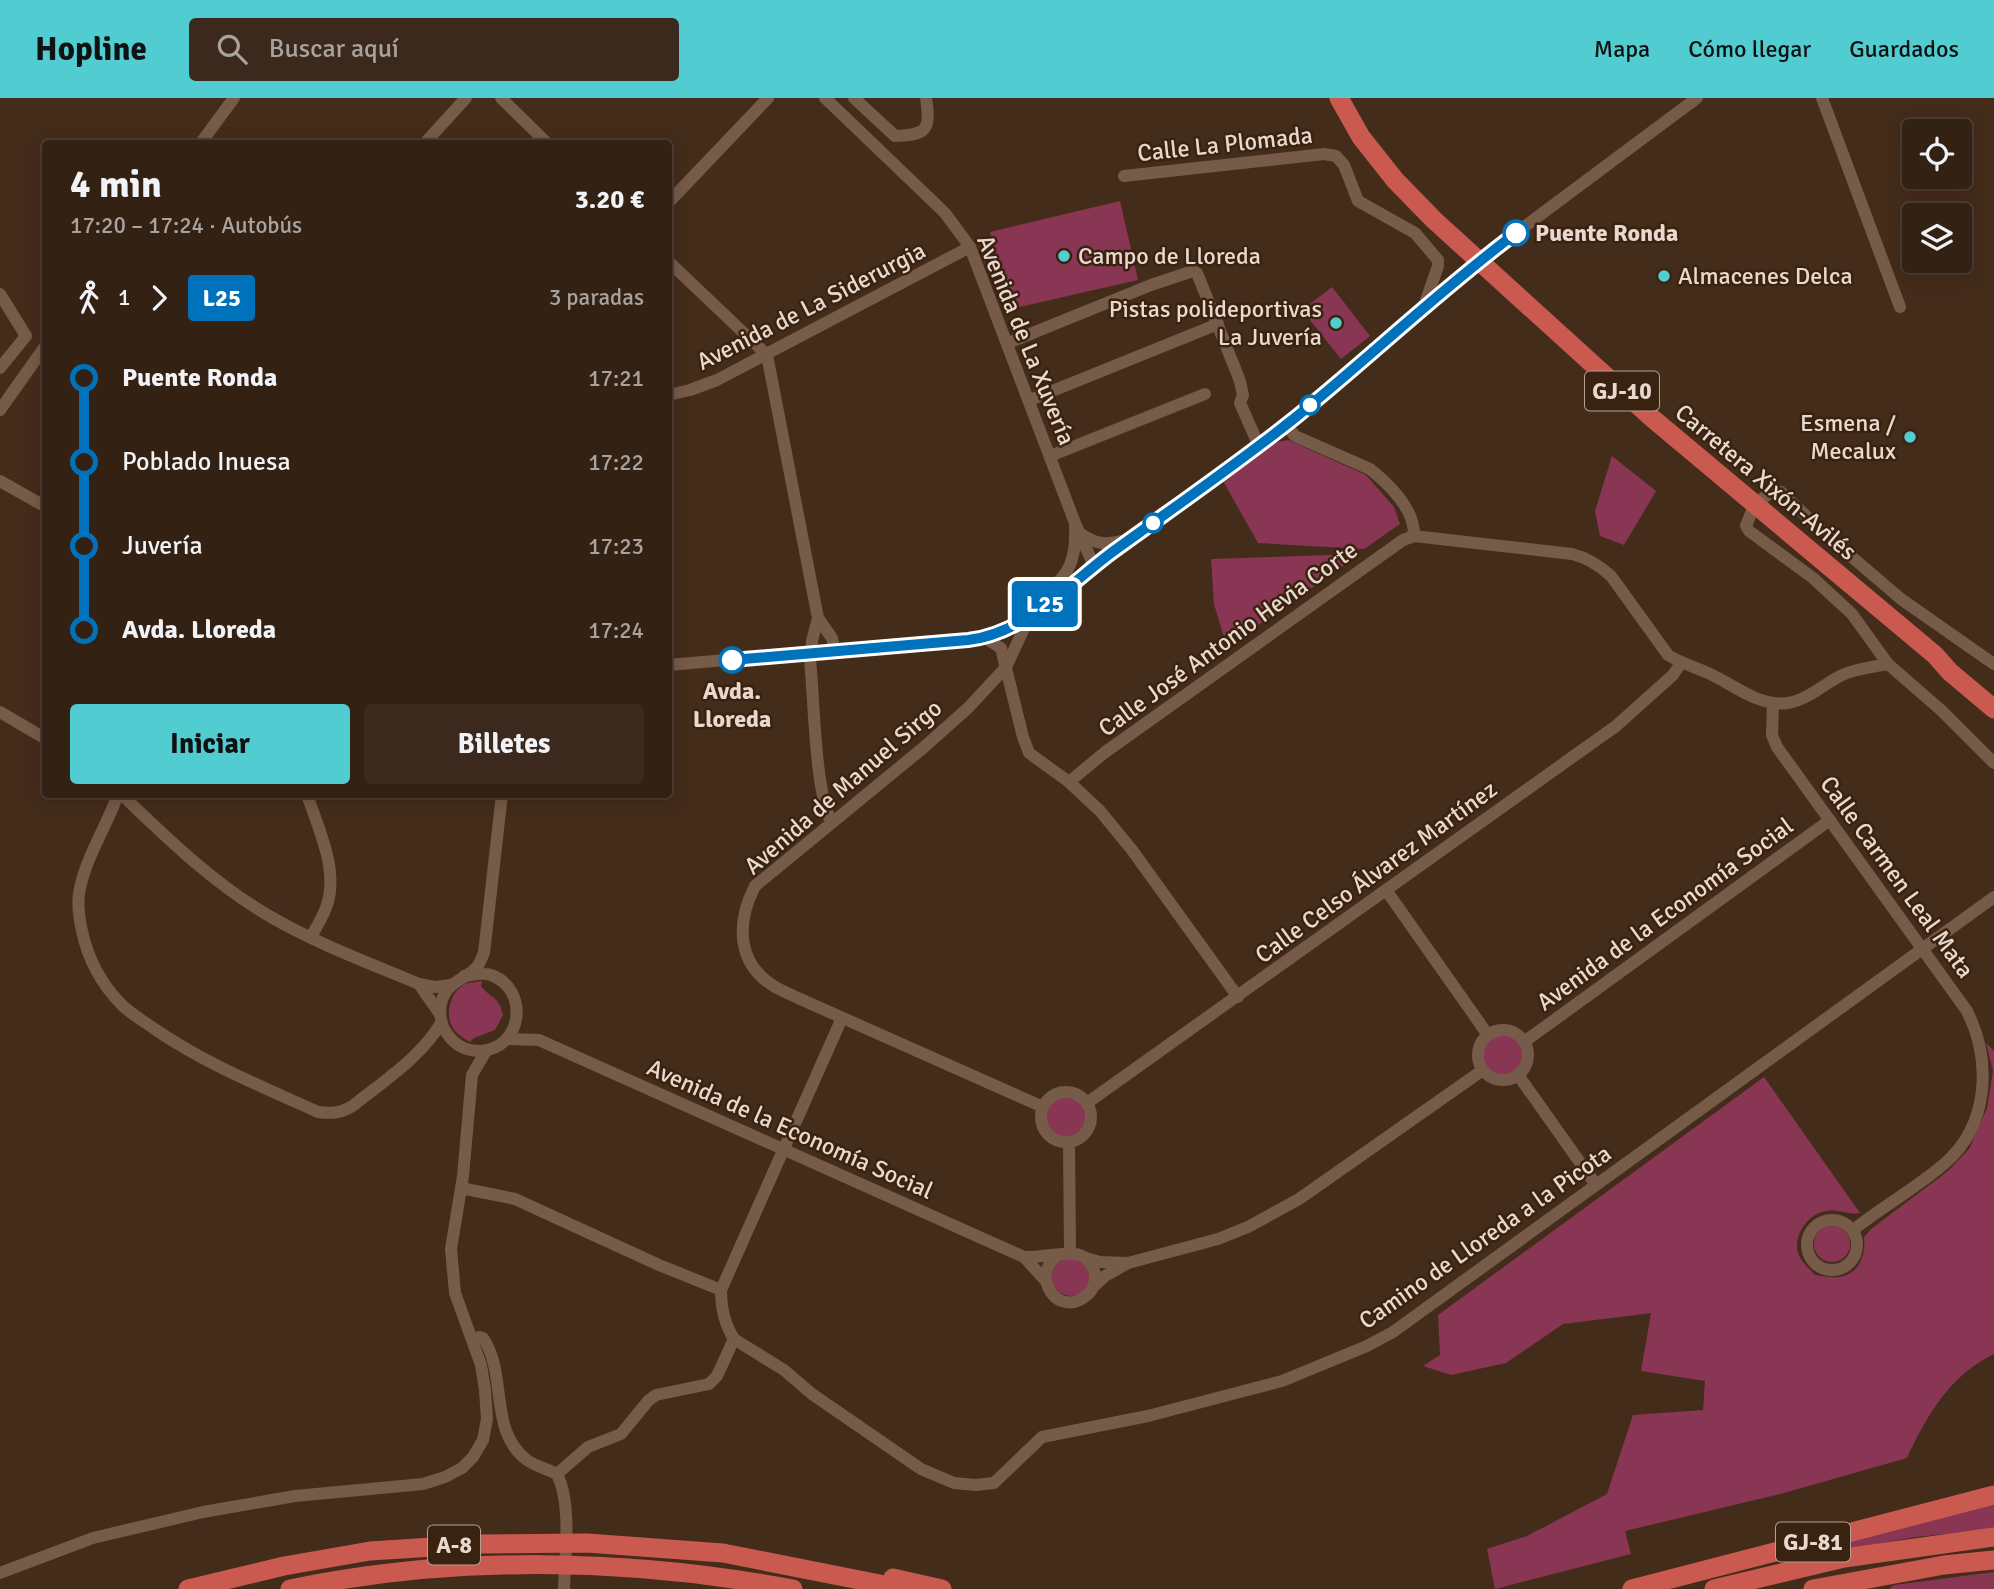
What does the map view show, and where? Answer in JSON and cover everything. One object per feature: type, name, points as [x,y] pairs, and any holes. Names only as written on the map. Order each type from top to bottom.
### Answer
[{"type":"highway","name":"Carretera Xixón-Avilés","points":[[1339,98],[1362,137],[1395,180],[1434,220],[1652,418],[1935,655]]},
{"type":"highway","name":"GJ-10","points":[[1935,655],[1957,668],[1994,698]]},
{"type":"highway","name":"GJ-10","points":[[1935,655],[1950,672],[1994,709]]},
{"type":"highway","name":"GJ-81","points":[[1632,1589],[1994,1495]]},
{"type":"highway","points":[[1714,1589],[1844,1558],[1994,1537]]},
{"type":"highway","name":"A-8","points":[[188,1589],[291,1564],[370,1551],[432,1546],[587,1543],[723,1553],[905,1589]]},
{"type":"highway","points":[[723,1553],[765,1552],[942,1589]]},
{"type":"highway","points":[[1813,1589],[1944,1565],[1994,1560]]},
{"type":"highway","name":"A-8","points":[[290,1589],[372,1575],[498,1565],[590,1565],[646,1569],[793,1589]]},
{"type":"street","points":[[203,140],[234,98]]},
{"type":"street","points":[[428,140],[466,98]]},
{"type":"street","points":[[501,98],[544,140]]},
{"type":"street","points":[[672,199],[768,98]]},
{"type":"street","name":"Avenida de La Xuvería","points":[[825,98],[945,213],[970,247],[1094,566]]},
{"type":"street","points":[[854,98],[895,136],[922,132],[928,126],[926,98]]},
{"type":"street","name":"Avenida de Manuel Sirgo","points":[[1043,1107],[842,1018],[776,987],[765,979],[750,960],[742,936],[744,911],[755,886],[968,708],[1006,667],[1032,614],[1259,446],[1378,350],[1489,255],[1697,98]]},
{"type":"street","points":[[1822,98],[1900,307]]},
{"type":"street","name":"Calle La Plomada","points":[[1124,176],[1324,154],[1336,156],[1344,165],[1358,201],[1415,233],[1438,260],[1423,309]]},
{"type":"street","name":"Avenida de La Siderurgia","points":[[672,394],[717,380],[970,247]]},
{"type":"street","points":[[672,265],[767,355],[818,618],[811,653],[820,778],[831,821]]},
{"type":"street","points":[[1008,343],[1151,285],[1189,271],[1197,273],[1240,381],[1243,395],[1240,403],[1259,446]]},
{"type":"street","points":[[0,294],[26,336],[0,368]]},
{"type":"street","points":[[1030,400],[1218,324]]},
{"type":"street","points":[[0,410],[42,351]]},
{"type":"street","points":[[1050,456],[1205,394]]},
{"type":"street","points":[[1286,425],[1295,436],[1370,469],[1381,478],[1410,516],[1415,528],[1414,537],[1587,558],[1611,576],[1668,655],[1749,695],[1773,704],[1790,703],[1818,690],[1842,674],[1888,664]]},
{"type":"street","points":[[0,481],[42,505]]},
{"type":"street","points":[[1763,498],[1773,491],[1781,492],[1825,534],[1901,598],[1994,664]]},
{"type":"street","points":[[1751,513],[1746,526],[1749,531],[1814,578],[1852,614],[1888,664],[1942,711],[1994,763]]},
{"type":"street","points":[[1078,529],[1090,540],[1107,545],[1132,538]]},
{"type":"street","name":"Avenida de La Xuvería","points":[[1032,614],[1041,595],[1060,580],[1072,561],[1078,529]]},
{"type":"street","name":"Calle José Antonio Hevia Corte","points":[[1069,782],[1104,753],[1403,540],[1414,537]]},
{"type":"street","points":[[672,665],[985,638],[1004,632],[1032,614]]},
{"type":"street","points":[[818,618],[832,638],[835,652]]},
{"type":"street","points":[[985,638],[1001,648],[1029,753],[1069,782],[1100,811],[1132,849],[1238,997]]},
{"type":"street","name":"Calle Celso Álvarez Martínez","points":[[1087,1103],[1616,726],[1673,674],[1681,663]]},
{"type":"street","name":"Calle Carmen Leal Mata","points":[[1773,704],[1772,735],[1777,747],[1967,1011],[1975,1027],[1983,1065],[1981,1100],[1964,1142],[1946,1163],[1853,1230]]},
{"type":"street","points":[[0,712],[42,737]]},
{"type":"street","points":[[118,798],[95,847],[80,888],[80,924],[89,957],[97,974],[122,1005],[178,1045],[318,1112],[330,1114],[343,1112],[354,1105],[420,1052],[432,1038],[441,1018],[444,995],[451,985],[476,968],[485,953],[502,798]]},
{"type":"street","points":[[124,798],[197,865],[233,893],[271,917],[418,984],[451,985]]},
{"type":"street","points":[[308,798],[331,876],[327,906],[311,937]]},
{"type":"street","name":"Avenida de la Economía Social","points":[[1524,1042],[1830,820]]},
{"type":"street","points":[[1386,890],[1488,1035]]},
{"type":"street","name":"Camino de Lloreda a la Picota","points":[[734,1339],[776,1364],[812,1394],[922,1469],[954,1483],[994,1483],[1042,1437],[1148,1416],[1282,1381],[1367,1346],[1393,1332],[1994,897]]},
{"type":"street","points":[[485,953],[502,981],[512,991],[528,1028],[540,1040]]},
{"type":"street","points":[[464,976],[482,973],[502,981]]},
{"type":"street","points":[[418,984],[441,1018],[446,1034],[460,1046],[472,1075]]},
{"type":"street","points":[[420,1052],[436,1045],[486,1051],[498,1046],[508,1039],[517,1018],[517,1003]]},
{"type":"street","points":[[557,1474],[588,1447],[621,1434],[656,1395],[709,1384],[717,1376],[734,1339],[729,1332],[721,1303],[721,1290],[842,1018]]},
{"type":"street","points":[[1504,1030],[1524,1042],[1527,1063],[1518,1075],[1504,1080],[1496,1079],[1483,1070],[1478,1055],[1488,1035],[1504,1030]]},
{"type":"street","name":"Avenida de la Economía Social","points":[[508,1039],[540,1040],[1024,1256],[1044,1258],[1065,1253]]},
{"type":"street","points":[[0,1573],[93,1538],[202,1512],[295,1496],[423,1483],[446,1477],[462,1468],[473,1457],[483,1440],[487,1419],[481,1365],[454,1293],[451,1266],[472,1075],[486,1051]]},
{"type":"street","points":[[1128,1263],[1100,1262],[1065,1253],[1051,1261],[1045,1280],[1050,1292],[1064,1301],[1080,1300],[1105,1276],[1128,1263],[1217,1239],[1274,1214],[1483,1070]]},
{"type":"street","points":[[1518,1075],[1596,1185]]},
{"type":"street","points":[[1060,1093],[1075,1094],[1087,1103],[1091,1119],[1089,1128],[1077,1140],[1069,1142],[1054,1139],[1043,1129],[1043,1107],[1060,1093]]},
{"type":"street","points":[[1065,1253],[1069,1142]]},
{"type":"street","points":[[461,1188],[515,1199],[624,1250],[721,1290]]},
{"type":"street","points":[[1832,1220],[1853,1230],[1857,1247],[1851,1262],[1836,1270],[1819,1266],[1813,1261],[1809,1254],[1808,1238],[1817,1225],[1832,1220]]},
{"type":"street","name":"Avenida de la Economía Social","points":[[1024,1256],[1045,1280]]},
{"type":"street","points":[[1086,1258],[1095,1272],[1093,1287]]},
{"type":"street","points":[[473,1340],[479,1336],[483,1338],[495,1364],[508,1440],[517,1452],[530,1462],[557,1474],[563,1485],[564,1589]]},
{"type":"shaded area","name":"Campo de Lloreda","points":[[1120,201],[1138,280],[1010,309],[990,232]]},
{"type":"shaded area","name":"Pistas polideportivas La Juvería","points":[[1332,287],[1370,336],[1341,359],[1302,310]]},
{"type":"shaded area","points":[[1288,440],[1366,475],[1394,507],[1400,524],[1364,549],[1258,543],[1223,481],[1269,444]]},
{"type":"shaded area","points":[[1612,456],[1656,491],[1624,545],[1600,536],[1595,511]]},
{"type":"shaded area","points":[[1360,554],[1227,647],[1214,604],[1211,559]]},
{"type":"shaded area","points":[[482,981],[481,986],[497,1001],[503,1015],[495,1030],[470,1042],[453,1028],[449,1016],[450,1003],[460,987]]},
{"type":"shaded area","points":[[1503,1035],[1517,1041],[1523,1055],[1517,1069],[1503,1075],[1489,1069],[1483,1055],[1489,1041]]},
{"type":"shaded area","points":[[1986,1043],[1994,1051],[1994,1354],[1965,1373],[1941,1398],[1907,1458],[1784,1493],[1625,1531],[1631,1554],[1495,1589],[1487,1549],[1527,1536],[1607,1494],[1633,1415],[1703,1410],[1705,1381],[1641,1371],[1651,1313],[1563,1324],[1506,1363],[1451,1375],[1423,1366],[1440,1355],[1438,1315],[1764,1077],[1860,1213],[1820,1213],[1809,1220],[1798,1239],[1799,1256],[1815,1275],[1846,1275],[1857,1268],[1863,1256],[1864,1237],[1871,1229],[1948,1171],[1969,1149],[1987,1108],[1993,1071]]},
{"type":"shaded area","points":[[1066,1097],[1074,1098],[1080,1103],[1085,1109],[1085,1125],[1080,1131],[1074,1136],[1066,1137],[1058,1136],[1052,1131],[1047,1125],[1046,1117],[1047,1109],[1052,1103],[1058,1098]]},
{"type":"shaded area","points":[[1832,1226],[1845,1231],[1850,1244],[1845,1257],[1832,1262],[1819,1257],[1814,1244],[1819,1231]]},
{"type":"shaded area","points":[[1071,1258],[1084,1264],[1090,1277],[1084,1290],[1071,1296],[1058,1290],[1052,1277],[1058,1264]]},
{"type":"shaded area","points":[[1994,1502],[1994,1529],[1831,1549],[1854,1537]]},
{"type":"shaded area","points":[[1994,1572],[1994,1589],[1889,1589],[1894,1585]]},
{"type":"bus line","name":"L25","points":[[732,660],[968,640],[1004,632],[1028,618],[1083,574],[1286,425],[1516,233]]},
{"type":"place","name":"Puente Ronda","points":[[1516,233]]},
{"type":"place","name":"Campo de Lloreda","points":[[1064,256]]},
{"type":"place","name":"Almacenes Delca","points":[[1664,276]]},
{"type":"place","name":"Pistas polideportivas La Juvería","points":[[1336,323]]},
{"type":"place","name":"Esmena / Mecalux","points":[[1910,437]]},
{"type":"place","name":"Avda. Lloreda","points":[[732,660]]}]
